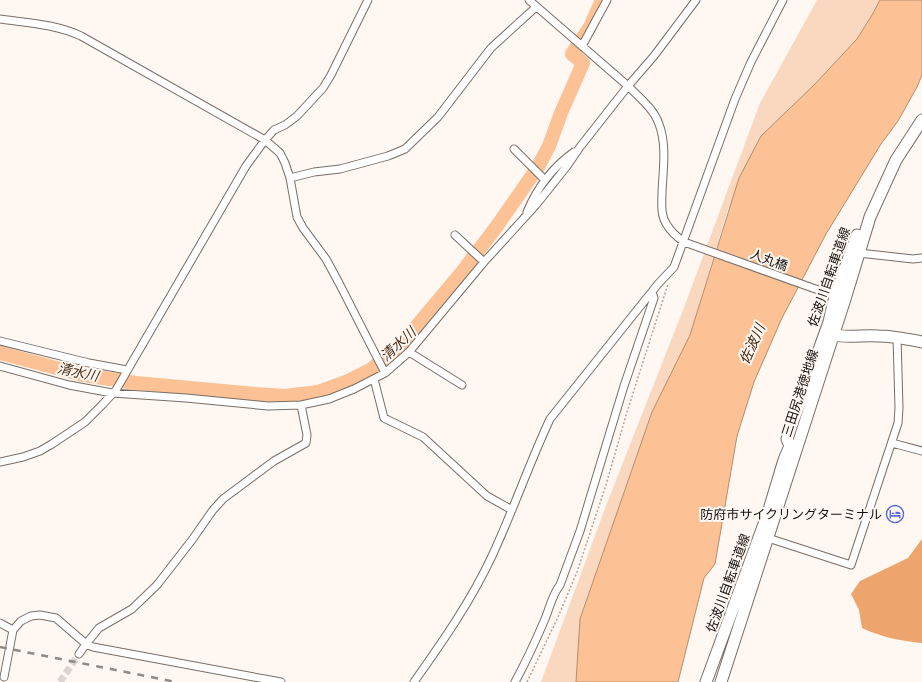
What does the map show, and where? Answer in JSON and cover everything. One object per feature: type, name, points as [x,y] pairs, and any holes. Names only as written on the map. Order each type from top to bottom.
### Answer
[{"type":"main road","name":"三田尻港徳地線","points":[[722,682],[768,538],[793,448],[834,335],[859,253],[867,219],[896,160],[922,120]]},
{"type":"main road","name":"佐波川自転車道線","points":[[706,682],[768,513],[784,460],[793,448],[787,440],[829,322],[832,295],[867,219]]},
{"type":"main road","points":[[834,335],[842,337],[897,337],[922,342]]},
{"type":"street","points":[[0,462],[23,457],[40,451],[52,444],[85,422],[114,391],[246,166],[274,130],[285,125],[297,116],[323,88],[331,75],[368,0]]},
{"type":"street","points":[[529,0],[628,86],[646,105],[659,122],[663,147],[662,212],[666,224],[675,235],[684,242]]},
{"type":"street","points":[[582,46],[607,0]]},
{"type":"street","points":[[0,366],[69,385],[114,391],[268,406],[301,405],[328,399],[374,379],[409,352],[484,262],[525,217],[567,166],[580,146],[628,86],[654,56],[696,0]]},
{"type":"street","points":[[414,682],[467,606],[492,557],[550,419],[652,292],[674,267],[735,99],[751,62],[783,0]]},
{"type":"street","points":[[290,178],[314,172],[340,169],[388,156],[405,149],[438,117],[491,48],[536,7]]},
{"type":"street","points":[[0,19],[54,26],[81,36],[265,140],[280,153],[290,178],[298,217],[303,228],[326,259],[384,371]]},
{"type":"street","points":[[525,217],[538,190],[545,180],[560,162],[580,146]]},
{"type":"street","points":[[514,149],[545,180]]},
{"type":"street","points":[[455,235],[484,262]]},
{"type":"street","name":"人丸橋","points":[[684,242],[832,295]]},
{"type":"street","points":[[859,253],[913,259],[922,258]]},
{"type":"street","points":[[515,682],[546,618],[555,590],[560,585],[580,531],[624,386],[654,298],[652,292]]},
{"type":"street","points":[[768,538],[851,565],[898,422],[897,337]]},
{"type":"street","points":[[0,341],[125,372]]},
{"type":"street","points":[[409,352],[462,385]]},
{"type":"street","points":[[374,379],[384,418],[423,437],[487,496],[512,510]]},
{"type":"street","points":[[79,654],[99,628],[132,609],[146,597],[157,585],[213,510],[223,499],[274,461],[306,443],[307,436],[301,405]]},
{"type":"street","points":[[892,443],[922,451]]},
{"type":"street","points":[[4,677],[13,630],[21,620],[31,616],[50,616],[56,618],[86,644],[93,647],[281,682]]},
{"type":"street","points":[[0,623],[13,630]]},
{"type":"path","points":[[527,682],[552,630],[577,572],[670,281]]},
{"type":"shaded area","points":[[817,0],[880,0],[857,39],[814,85],[728,209],[690,335],[652,412],[580,619],[576,682],[541,682],[607,503],[683,310],[760,103]]},
{"type":"shaded area","points":[[922,539],[922,643],[891,638],[862,628],[859,610],[851,594],[860,581],[908,558]]},
{"type":"water","name":"佐波川","points":[[880,0],[922,0],[922,75],[898,121],[881,144],[826,234],[781,320],[754,382],[737,436],[715,564],[704,578],[678,682],[576,682],[580,619],[652,412],[690,335],[739,178],[761,136],[814,85],[857,39]]},
{"type":"waterway","name":"清水川","points":[[0,353],[83,375],[136,383],[285,396],[318,392],[348,381],[370,370],[405,340],[462,272],[497,226],[538,167],[549,146],[561,113],[583,63],[572,54],[590,27],[602,0]]},
{"type":"tunnel","points":[[60,682],[79,654]]},
{"type":"railway","points":[[0,647],[176,682]]},
{"type":"place","name":"防府市サイクリングターミナル","points":[[895,514]]}]
